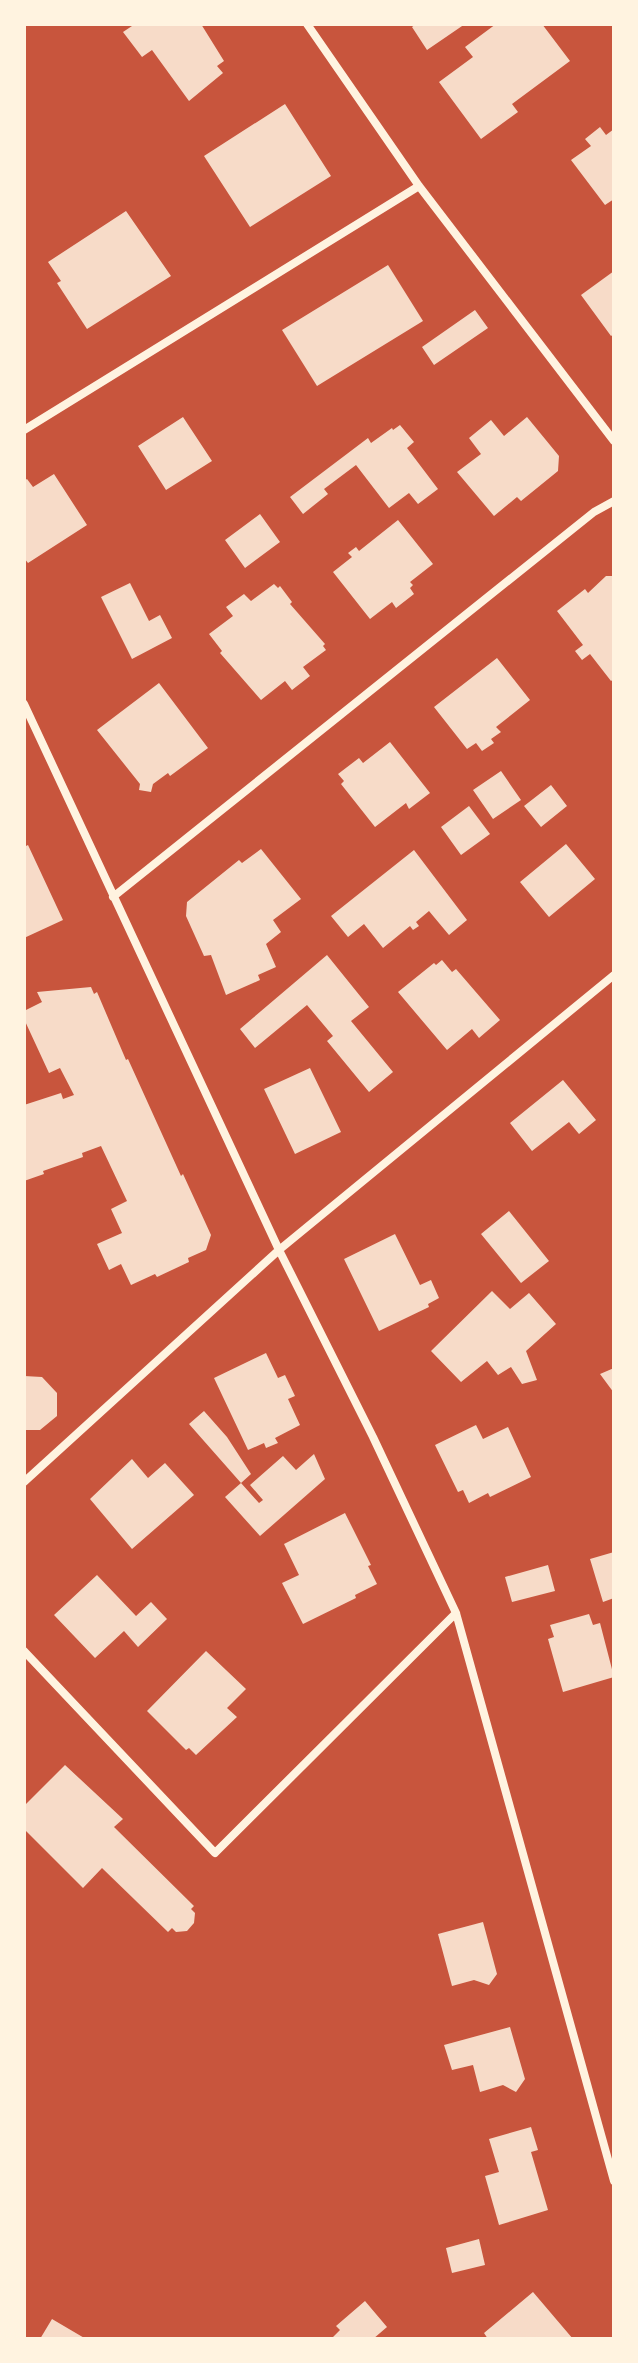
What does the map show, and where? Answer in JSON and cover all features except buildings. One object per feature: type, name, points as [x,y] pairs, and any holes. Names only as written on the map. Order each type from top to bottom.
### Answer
[{"type":"street","points":[[307,24],[419,186],[614,441]]},
{"type":"street","points":[[24,430],[419,186]]},
{"type":"street","points":[[113,897],[594,512],[614,501]]},
{"type":"street","points":[[24,704],[279,1250],[373,1437],[456,1613],[614,2181]]},
{"type":"street","points":[[24,1482],[279,1250],[614,975]]},
{"type":"street","points":[[24,1651],[215,1853],[456,1613]]}]
